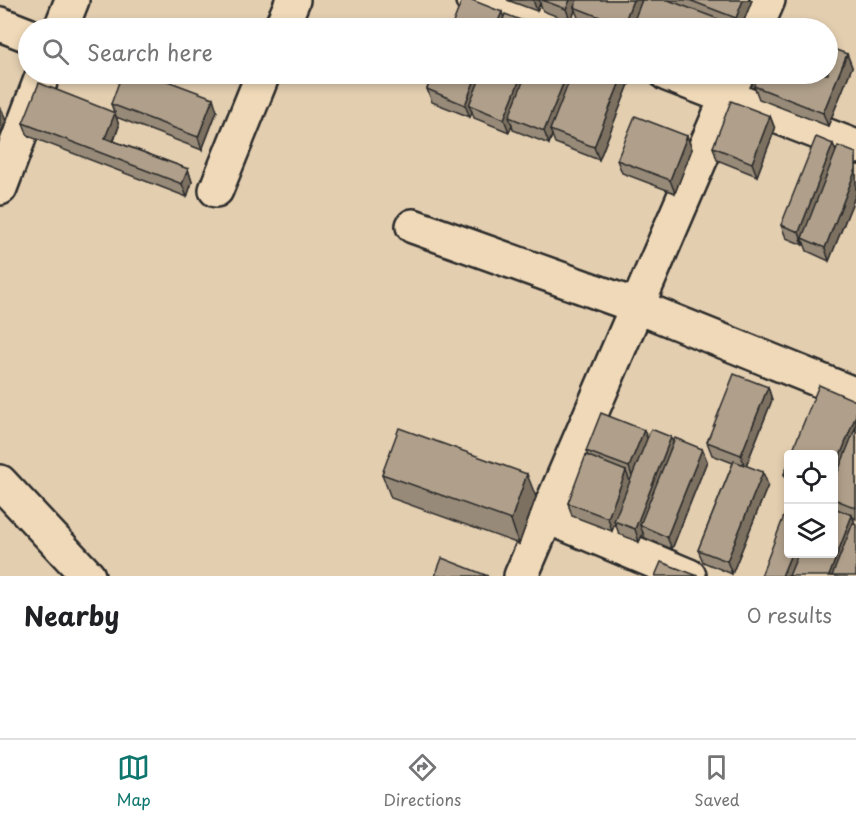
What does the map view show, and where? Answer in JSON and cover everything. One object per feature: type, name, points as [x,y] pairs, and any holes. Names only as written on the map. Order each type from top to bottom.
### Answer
[{"type":"street","points":[[65,18],[72,0]]},
{"type":"street","points":[[285,18],[293,0]]},
{"type":"street","points":[[473,0],[521,18]]},
{"type":"street","points":[[760,18],[768,0]]},
{"type":"street","points":[[0,24],[18,31]]},
{"type":"street","points":[[0,188],[39,84]]},
{"type":"street","points":[[216,190],[259,84]]},
{"type":"street","points":[[521,576],[732,85],[856,147]]},
{"type":"street","points":[[413,226],[636,306],[856,395]]},
{"type":"street","points":[[0,482],[88,576]]},
{"type":"street","points":[[548,517],[689,576]]},
{"type":"building","points":[[462,0],[472,0],[502,12],[499,18],[455,18]]},
{"type":"building","points":[[542,0],[570,0],[566,9]]},
{"type":"building","points":[[577,0],[633,0],[626,18],[602,18],[574,7]]},
{"type":"building","points":[[642,0],[668,0],[715,18],[635,18]]},
{"type":"building","points":[[689,0],[743,0],[736,18]]},
{"type":"building","points":[[505,14],[515,18],[504,18]]},
{"type":"building","points":[[838,51],[847,54],[838,76]]},
{"type":"building","points":[[39,84],[42,84],[115,113],[105,138],[188,169],[182,184],[23,123]]},
{"type":"building","points":[[118,84],[176,84],[213,98],[198,137],[111,104]]},
{"type":"building","points":[[429,84],[473,84],[465,105],[427,89]]},
{"type":"building","points":[[478,84],[518,84],[504,119],[469,105]]},
{"type":"building","points":[[522,84],[563,84],[544,131],[509,117]]},
{"type":"building","points":[[568,84],[619,84],[594,147],[550,130]]},
{"type":"building","points":[[755,84],[835,84],[823,113],[754,86]]},
{"type":"building","points":[[731,101],[770,116],[752,163],[713,147]]},
{"type":"building","points":[[635,116],[687,136],[670,180],[617,160]]},
{"type":"building","points":[[816,137],[833,144],[799,232],[781,225]]},
{"type":"building","points":[[838,146],[856,153],[856,169],[825,248],[802,238]]},
{"type":"building","points":[[734,374],[768,387],[741,455],[707,442]]},
{"type":"building","points":[[819,385],[856,401],[856,415],[838,462],[838,450],[793,450]]},
{"type":"building","points":[[601,413],[644,430],[629,467],[586,451]]},
{"type":"building","points":[[856,426],[856,508],[838,501],[838,472]]},
{"type":"building","points":[[399,428],[527,474],[511,520],[382,474]]},
{"type":"building","points":[[651,429],[671,437],[635,529],[614,521]]},
{"type":"building","points":[[675,438],[702,449],[667,537],[640,525]]},
{"type":"building","points":[[586,455],[626,471],[608,518],[568,503]]},
{"type":"building","points":[[734,461],[763,472],[727,561],[698,550]]},
{"type":"building","points":[[838,510],[852,515],[838,552]]},
{"type":"building","points":[[784,516],[784,558],[789,558],[782,576],[761,576]]},
{"type":"building","points":[[853,523],[856,525],[856,576],[832,576]]},
{"type":"building","points":[[442,558],[488,576],[435,576]]},
{"type":"building","points":[[796,558],[836,558],[829,576],[789,576]]},
{"type":"building","points":[[661,562],[698,576],[655,576]]}]
